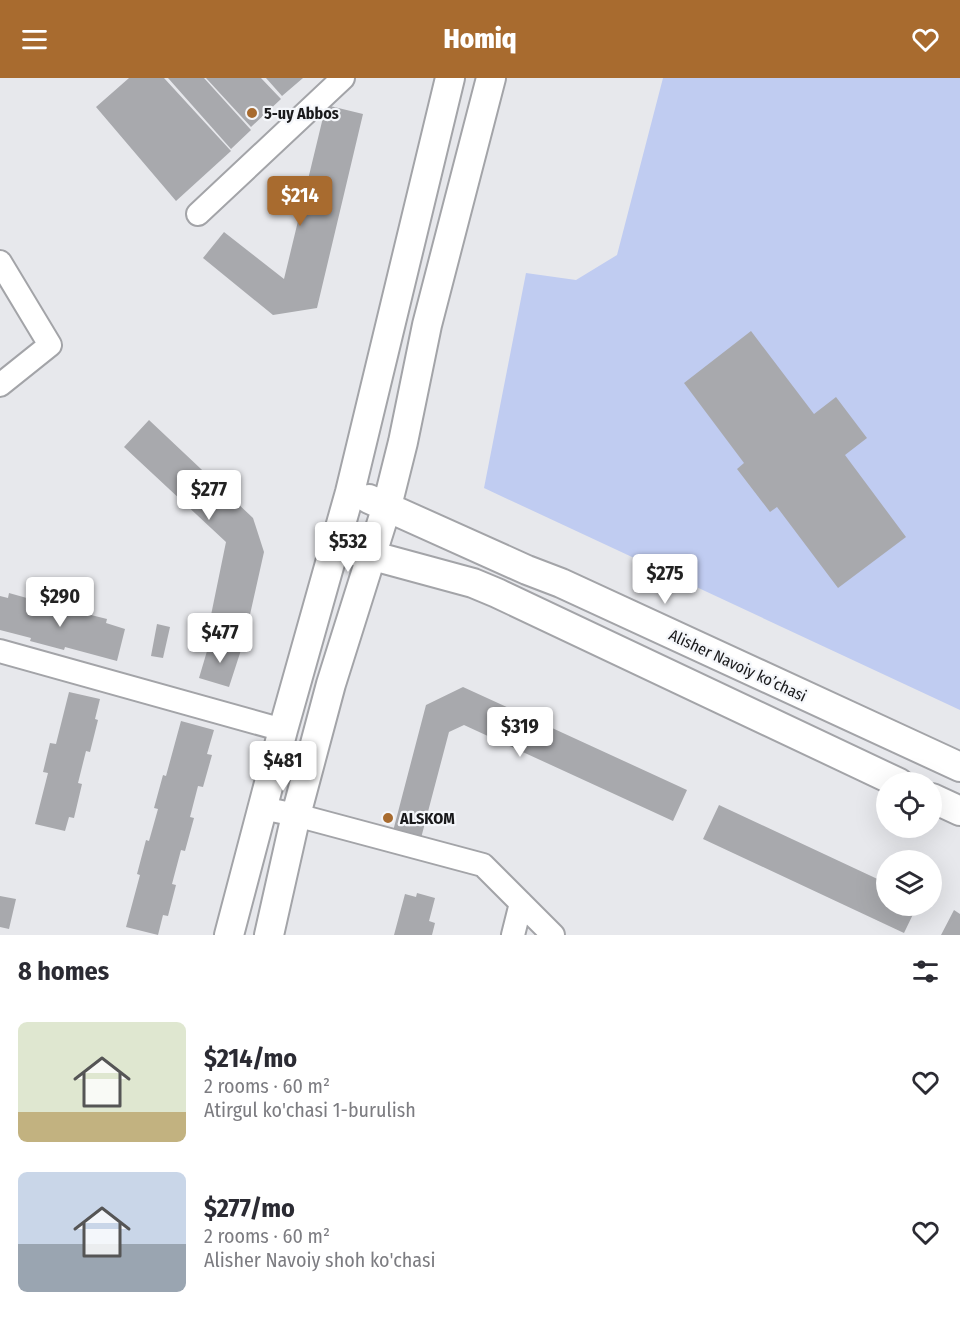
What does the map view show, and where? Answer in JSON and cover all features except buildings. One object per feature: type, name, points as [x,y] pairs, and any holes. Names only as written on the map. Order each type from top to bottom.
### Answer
[{"type":"main road","points":[[229,935],[283,730],[350,492],[450,78]]},
{"type":"main road","points":[[268,935],[296,815],[331,684],[387,506],[403,442],[427,325],[491,78]]},
{"type":"main road","name":"Alisher Navoiy ko’chasi","points":[[350,492],[561,583],[960,767]]},
{"type":"main road","points":[[336,546],[473,583],[497,593],[876,772]]},
{"type":"main road","points":[[743,711],[758,674]]},
{"type":"main road","points":[[942,803],[960,811]]},
{"type":"street","points":[[198,214],[343,78]]},
{"type":"street","points":[[0,262],[50,345],[0,385]]},
{"type":"street","points":[[0,651],[283,730]]},
{"type":"street","points":[[262,808],[483,865],[553,935]]},
{"type":"street","points":[[513,935],[521,903]]},
{"type":"shaded area","points":[[663,78],[960,78],[960,710],[484,488],[526,273],[576,280],[617,255]]},
{"type":"place","name":"5-uy Abbos","points":[[252,113]]},
{"type":"place","name":"ALSKOM","points":[[388,818]]}]
